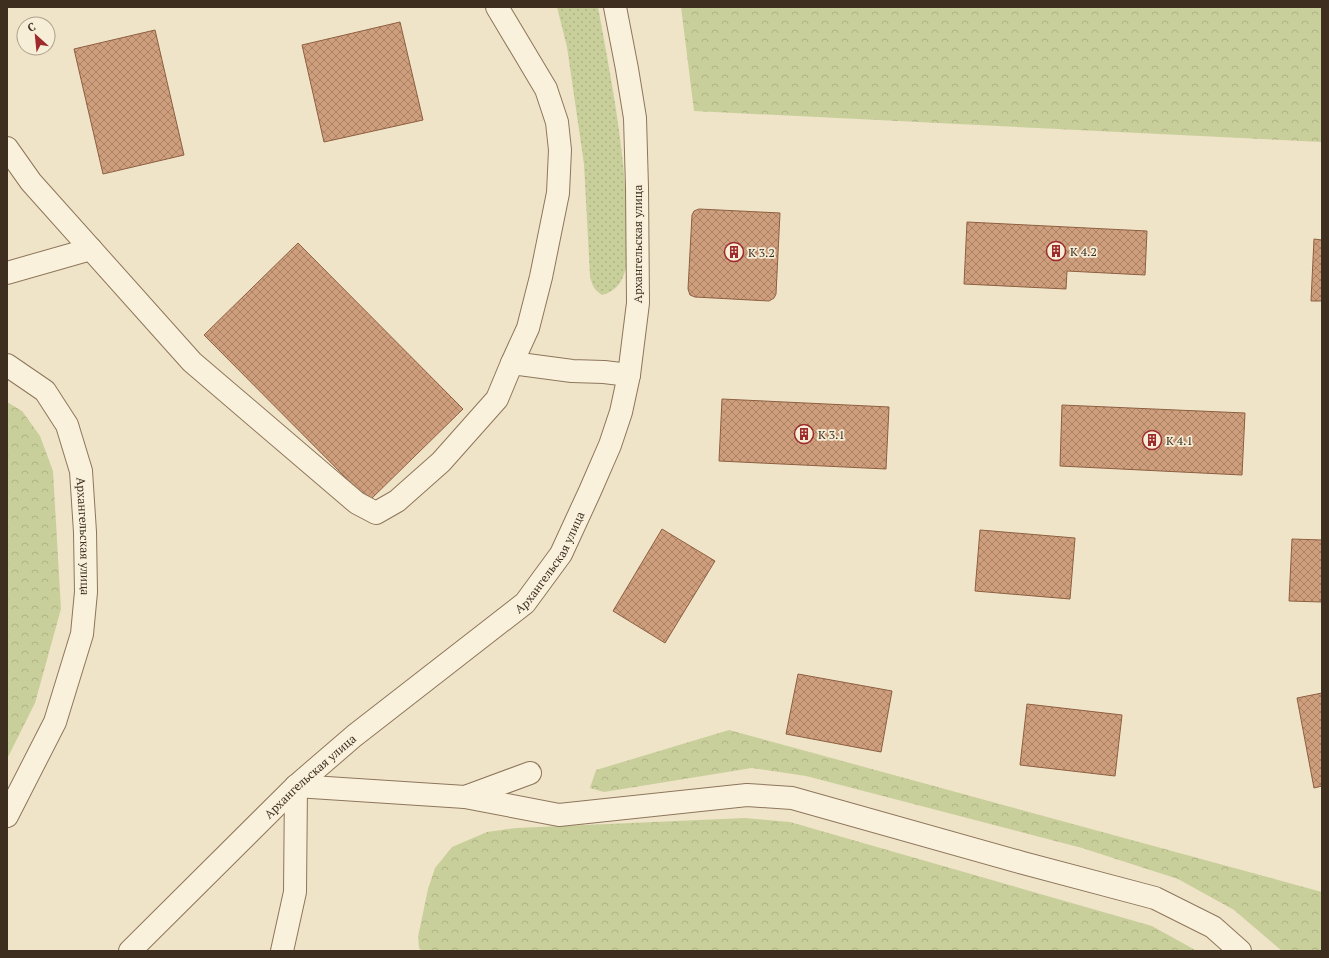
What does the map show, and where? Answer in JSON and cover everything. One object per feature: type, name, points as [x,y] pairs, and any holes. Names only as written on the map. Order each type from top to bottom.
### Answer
[{"type":"street","points":[[7,148],[31,182],[92,248],[192,362],[357,503],[376,513],[397,501],[441,462],[497,399],[528,328],[541,277],[558,193],[560,150],[557,122],[546,89],[497,7]]},
{"type":"street","name":"Архангельская улица","points":[[130,951],[296,786],[354,736],[433,673],[525,603],[561,554],[610,444],[621,412],[629,375],[638,304],[635,118],[615,7]]},
{"type":"street","points":[[7,273],[92,248]]},
{"type":"street","points":[[512,363],[572,371],[604,372],[629,375]]},
{"type":"street","name":"Архангельская улица","points":[[7,365],[45,391],[67,425],[80,471],[85,532],[86,577],[82,634],[55,722],[7,816]]},
{"type":"street","points":[[466,798],[530,773]]},
{"type":"street","points":[[282,951],[295,892],[296,786],[466,798],[559,815],[747,795],[792,798],[1015,861],[1155,898],[1213,928],[1240,951]]},
{"type":"green space","points":[[557,7],[598,7],[617,114],[626,194],[628,259],[622,280],[613,290],[602,295],[594,287],[590,276],[584,164],[567,47]]},
{"type":"green space","points":[[681,7],[1322,7],[1322,142],[694,111]]},
{"type":"green space","points":[[7,402],[22,411],[40,436],[53,471],[61,609],[35,703],[7,759]]},
{"type":"green space","points":[[729,730],[1322,892],[1322,951],[1282,951],[1234,910],[1178,879],[1082,848],[806,776],[752,768],[604,792],[590,788],[596,770]]},
{"type":"green space","points":[[745,818],[790,822],[1152,926],[1197,951],[422,951],[419,948],[418,937],[428,889],[435,868],[452,847],[487,832],[516,828]]},
{"type":"building","points":[[400,22],[423,120],[324,142],[302,45]]},
{"type":"building","points":[[155,30],[184,155],[103,174],[74,49]]},
{"type":"building","name":"К 3.2","points":[[699,209],[780,213],[776,294],[774,298],[769,301],[695,297],[690,295],[688,289],[692,215],[694,211]]},
{"type":"building","name":"К 4.2","points":[[967,222],[1147,231],[1145,275],[1067,271],[1066,289],[964,284]]},
{"type":"building","points":[[1314,239],[1322,240],[1322,301],[1311,301]]},
{"type":"building","points":[[298,243],[463,409],[369,501],[204,335]]},
{"type":"building","name":"К 3.1","points":[[722,399],[889,407],[886,469],[719,461]]},
{"type":"building","name":"К 4.1","points":[[1062,405],[1245,413],[1242,475],[1060,466]]},
{"type":"building","points":[[662,529],[715,561],[665,643],[613,611]]},
{"type":"building","points":[[980,530],[1075,538],[1070,599],[975,591]]},
{"type":"building","points":[[1292,539],[1322,540],[1322,602],[1289,601]]},
{"type":"building","points":[[798,674],[892,691],[881,752],[786,734]]},
{"type":"building","points":[[1322,693],[1322,786],[1314,788],[1297,698]]},
{"type":"building","points":[[1027,704],[1122,715],[1115,776],[1020,765]]},
{"type":"place","name":"К 4.2","points":[[1056,251]]},
{"type":"place","name":"К 3.2","points":[[734,252]]},
{"type":"place","name":"К 3.1","points":[[804,434]]},
{"type":"place","name":"К 4.1","points":[[1152,440]]}]
